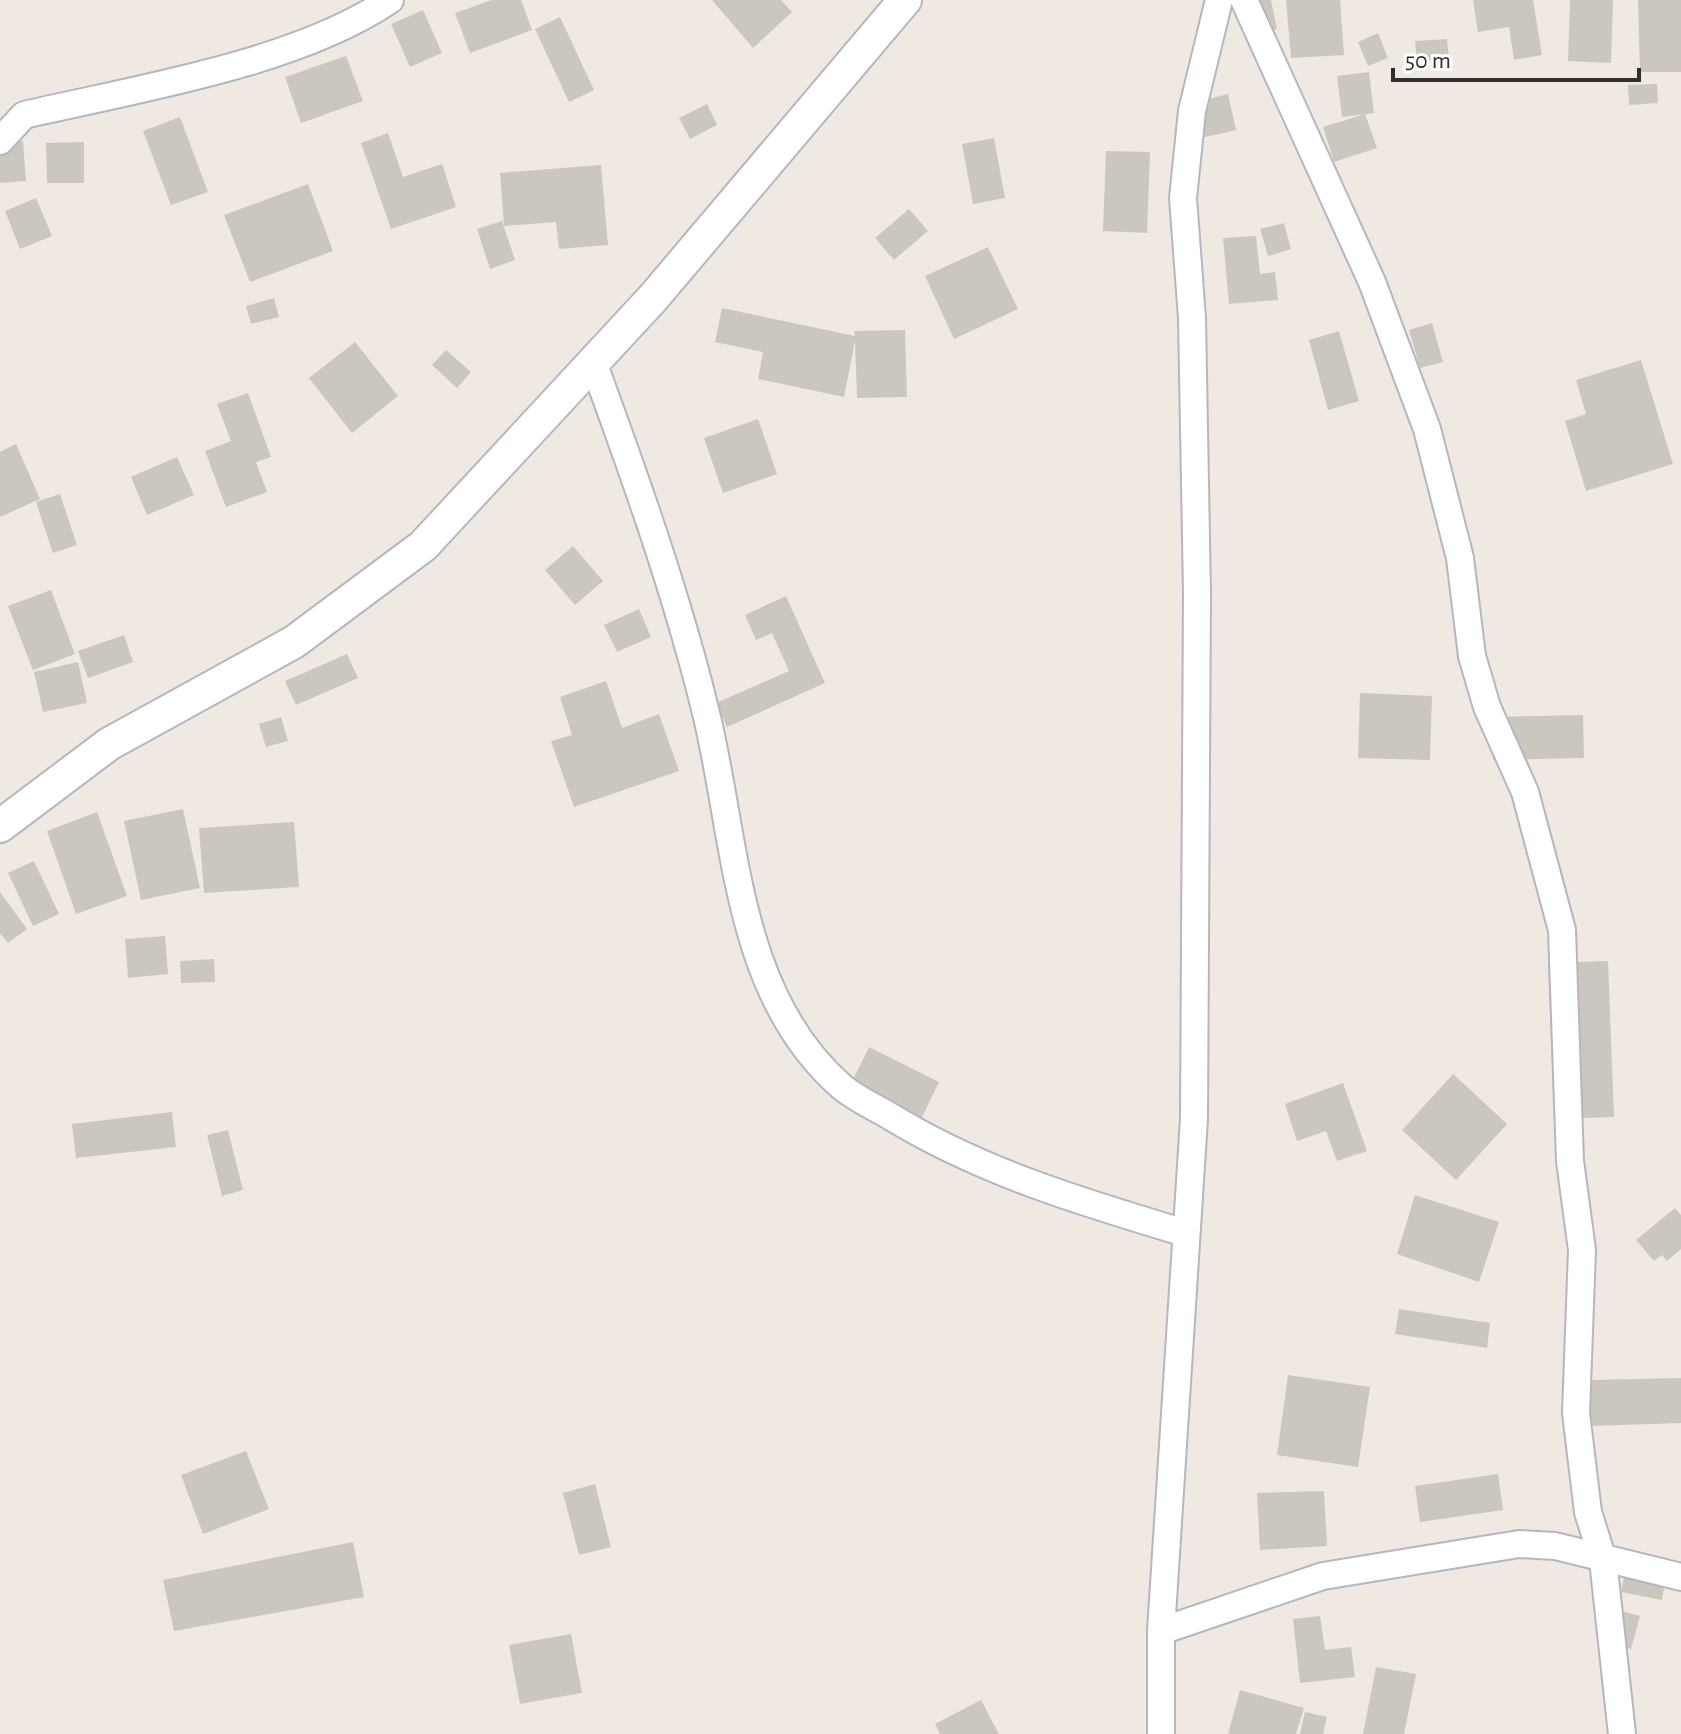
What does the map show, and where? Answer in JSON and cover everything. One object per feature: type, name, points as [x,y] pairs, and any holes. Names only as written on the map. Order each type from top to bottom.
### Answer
[{"type":"street","points":[[0,141],[24,115],[233,66],[357,22],[390,0]]},
{"type":"street","points":[[0,826],[109,744],[294,642],[423,546],[653,298],[905,0]]},
{"type":"street","points":[[1161,1734],[1161,1631],[1194,1119],[1197,593],[1192,318],[1183,198],[1192,111],[1219,0]]},
{"type":"street","points":[[1244,0],[1372,282],[1427,429],[1460,558],[1472,656],[1487,707],[1525,792],[1562,930],[1570,1161],[1582,1250],[1576,1413],[1588,1512],[1603,1560],[1622,1734]]},
{"type":"street","points":[[593,362],[647,510],[706,714],[746,923],[785,1017],[802,1044],[843,1088],[939,1146],[1066,1197],[1185,1233]]},
{"type":"street","points":[[1161,1631],[1323,1576],[1519,1544],[1555,1546],[1681,1577]]},
{"type":"building","points":[[492,0],[521,0],[532,30],[470,53],[455,13]]},
{"type":"building","points":[[712,0],[781,0],[792,12],[753,48]]},
{"type":"building","points":[[1245,0],[1271,0],[1277,29],[1251,34]]},
{"type":"building","points":[[1286,0],[1340,0],[1344,55],[1291,58]]},
{"type":"building","points":[[1473,0],[1533,0],[1542,55],[1514,60],[1509,27],[1478,32]]},
{"type":"building","points":[[1570,0],[1613,0],[1611,63],[1568,61]]},
{"type":"building","points":[[1638,0],[1681,0],[1681,72],[1640,72]]},
{"type":"building","points":[[423,10],[442,53],[410,67],[391,24]]},
{"type":"building","points":[[560,17],[594,90],[569,102],[535,29]]},
{"type":"building","points":[[1378,33],[1388,58],[1368,66],[1358,42]]},
{"type":"building","points":[[1447,39],[1449,59],[1417,62],[1415,41]]},
{"type":"building","points":[[346,56],[363,101],[301,123],[285,77]]},
{"type":"building","points":[[1369,72],[1374,113],[1342,117],[1337,76]]},
{"type":"building","points":[[1657,84],[1658,103],[1629,105],[1628,85]]},
{"type":"building","points":[[1228,94],[1236,130],[1201,138],[1193,103]]},
{"type":"building","points":[[707,104],[717,125],[690,139],[679,118]]},
{"type":"building","points":[[1365,114],[1377,148],[1334,162],[1323,127]]},
{"type":"building","points":[[180,117],[208,192],[171,205],[143,131]]},
{"type":"building","points":[[388,133],[403,177],[442,164],[456,207],[391,229],[361,143]]},
{"type":"building","points":[[994,138],[1005,198],[973,204],[962,144]]},
{"type":"building","points":[[23,141],[26,181],[0,183],[0,143]]},
{"type":"building","points":[[84,142],[84,183],[47,183],[46,143]]},
{"type":"building","points":[[1106,151],[1150,152],[1147,233],[1103,231]]},
{"type":"building","points":[[601,165],[608,245],[559,249],[556,222],[504,226],[500,173]]},
{"type":"building","points":[[308,184],[333,251],[250,282],[224,215]]},
{"type":"building","points":[[36,198],[52,236],[20,249],[5,211]]},
{"type":"building","points":[[909,209],[928,231],[894,260],[875,238]]},
{"type":"building","points":[[502,221],[515,260],[490,269],[477,229]]},
{"type":"building","points":[[1284,223],[1291,249],[1268,256],[1260,229]]},
{"type":"building","points":[[1256,236],[1260,274],[1275,272],[1278,300],[1229,304],[1223,238]]},
{"type":"building","points":[[988,247],[1018,309],[954,339],[925,276]]},
{"type":"building","points":[[274,298],[279,317],[251,324],[246,306]]},
{"type":"building","points":[[722,308],[855,336],[854,331],[905,330],[907,397],[857,398],[855,341],[844,397],[758,379],[763,352],[715,342]]},
{"type":"building","points":[[1432,323],[1443,362],[1420,368],[1409,330]]},
{"type":"building","points":[[1339,331],[1359,401],[1328,410],[1309,340]]},
{"type":"building","points":[[355,342],[398,396],[352,433],[309,378]]},
{"type":"building","points":[[446,350],[471,372],[457,388],[432,365]]},
{"type":"building","points":[[1641,360],[1673,464],[1586,491],[1565,421],[1586,414],[1576,380]]},
{"type":"building","points":[[248,393],[271,457],[256,462],[267,492],[226,507],[205,451],[231,441],[217,404]]},
{"type":"building","points":[[758,419],[777,474],[723,493],[704,438]]},
{"type":"building","points":[[16,444],[40,499],[0,517],[0,452]]},
{"type":"building","points":[[177,457],[194,495],[147,515],[131,477]]},
{"type":"building","points":[[60,494],[77,545],[53,553],[36,502]]},
{"type":"building","points":[[573,546],[603,581],[575,605],[545,570]]},
{"type":"building","points":[[51,590],[75,654],[33,670],[8,606]]},
{"type":"building","points":[[786,596],[825,683],[727,727],[716,703],[789,671],[772,633],[756,640],[745,615]]},
{"type":"building","points":[[639,609],[651,637],[617,652],[604,625]]},
{"type":"building","points":[[124,635],[133,662],[88,678],[78,651]]},
{"type":"building","points":[[347,654],[358,678],[296,705],[285,681]]},
{"type":"building","points":[[78,662],[87,703],[43,712],[34,672]]},
{"type":"building","points":[[606,681],[622,728],[659,714],[679,771],[574,807],[551,741],[572,735],[560,697]]},
{"type":"building","points":[[1360,693],[1432,696],[1430,760],[1358,758]]},
{"type":"building","points":[[1583,715],[1584,758],[1493,760],[1492,717]]},
{"type":"building","points":[[281,717],[288,741],[266,747],[259,724]]},
{"type":"building","points":[[183,809],[200,888],[141,900],[124,821]]},
{"type":"building","points":[[97,812],[127,896],[76,914],[47,831]]},
{"type":"building","points":[[294,822],[299,887],[204,893],[199,828]]},
{"type":"building","points":[[34,861],[59,914],[33,926],[8,873]]},
{"type":"building","points":[[0,892],[27,929],[8,943],[0,933]]},
{"type":"building","points":[[165,936],[168,974],[128,978],[125,939]]},
{"type":"building","points":[[214,959],[215,982],[181,983],[180,961]]},
{"type":"building","points":[[1608,961],[1614,1117],[1554,1119],[1548,963]]},
{"type":"building","points":[[869,1047],[939,1082],[918,1125],[848,1090]]},
{"type":"building","points":[[1453,1074],[1507,1124],[1456,1180],[1402,1130]]},
{"type":"building","points":[[1343,1083],[1367,1151],[1337,1161],[1326,1131],[1297,1141],[1285,1104]]},
{"type":"building","points":[[172,1112],[176,1147],[76,1158],[72,1124]]},
{"type":"building","points":[[228,1130],[243,1190],[222,1196],[207,1135]]},
{"type":"building","points":[[1415,1195],[1499,1222],[1479,1282],[1397,1254]]},
{"type":"building","points":[[1675,1208],[1681,1215],[1681,1249],[1667,1261],[1662,1255],[1654,1261],[1636,1240]]},
{"type":"building","points":[[1399,1309],[1490,1323],[1487,1348],[1395,1334]]},
{"type":"building","points":[[1288,1375],[1370,1387],[1358,1467],[1277,1455]]},
{"type":"building","points":[[1681,1378],[1681,1423],[1591,1426],[1589,1380]]},
{"type":"building","points":[[246,1451],[269,1509],[203,1534],[181,1475]]},
{"type":"building","points":[[1498,1474],[1503,1510],[1420,1522],[1415,1486]]},
{"type":"building","points":[[595,1484],[611,1547],[579,1555],[563,1493]]},
{"type":"building","points":[[1324,1491],[1327,1546],[1260,1550],[1257,1493]]},
{"type":"building","points":[[353,1542],[364,1597],[174,1631],[163,1580]]},
{"type":"building","points":[[1626,1568],[1666,1576],[1662,1600],[1621,1592]]},
{"type":"building","points":[[1618,1610],[1640,1616],[1631,1649],[1609,1642]]},
{"type":"building","points":[[1320,1616],[1325,1650],[1351,1647],[1355,1677],[1300,1683],[1293,1619]]},
{"type":"building","points":[[571,1634],[582,1693],[520,1704],[509,1645]]},
{"type":"building","points":[[1376,1667],[1416,1674],[1404,1734],[1363,1734]]},
{"type":"building","points":[[1240,1690],[1304,1708],[1296,1734],[1228,1734]]},
{"type":"building","points":[[981,1700],[999,1734],[940,1734],[935,1724]]},
{"type":"building","points":[[1305,1712],[1327,1717],[1323,1734],[1300,1734]]}]
